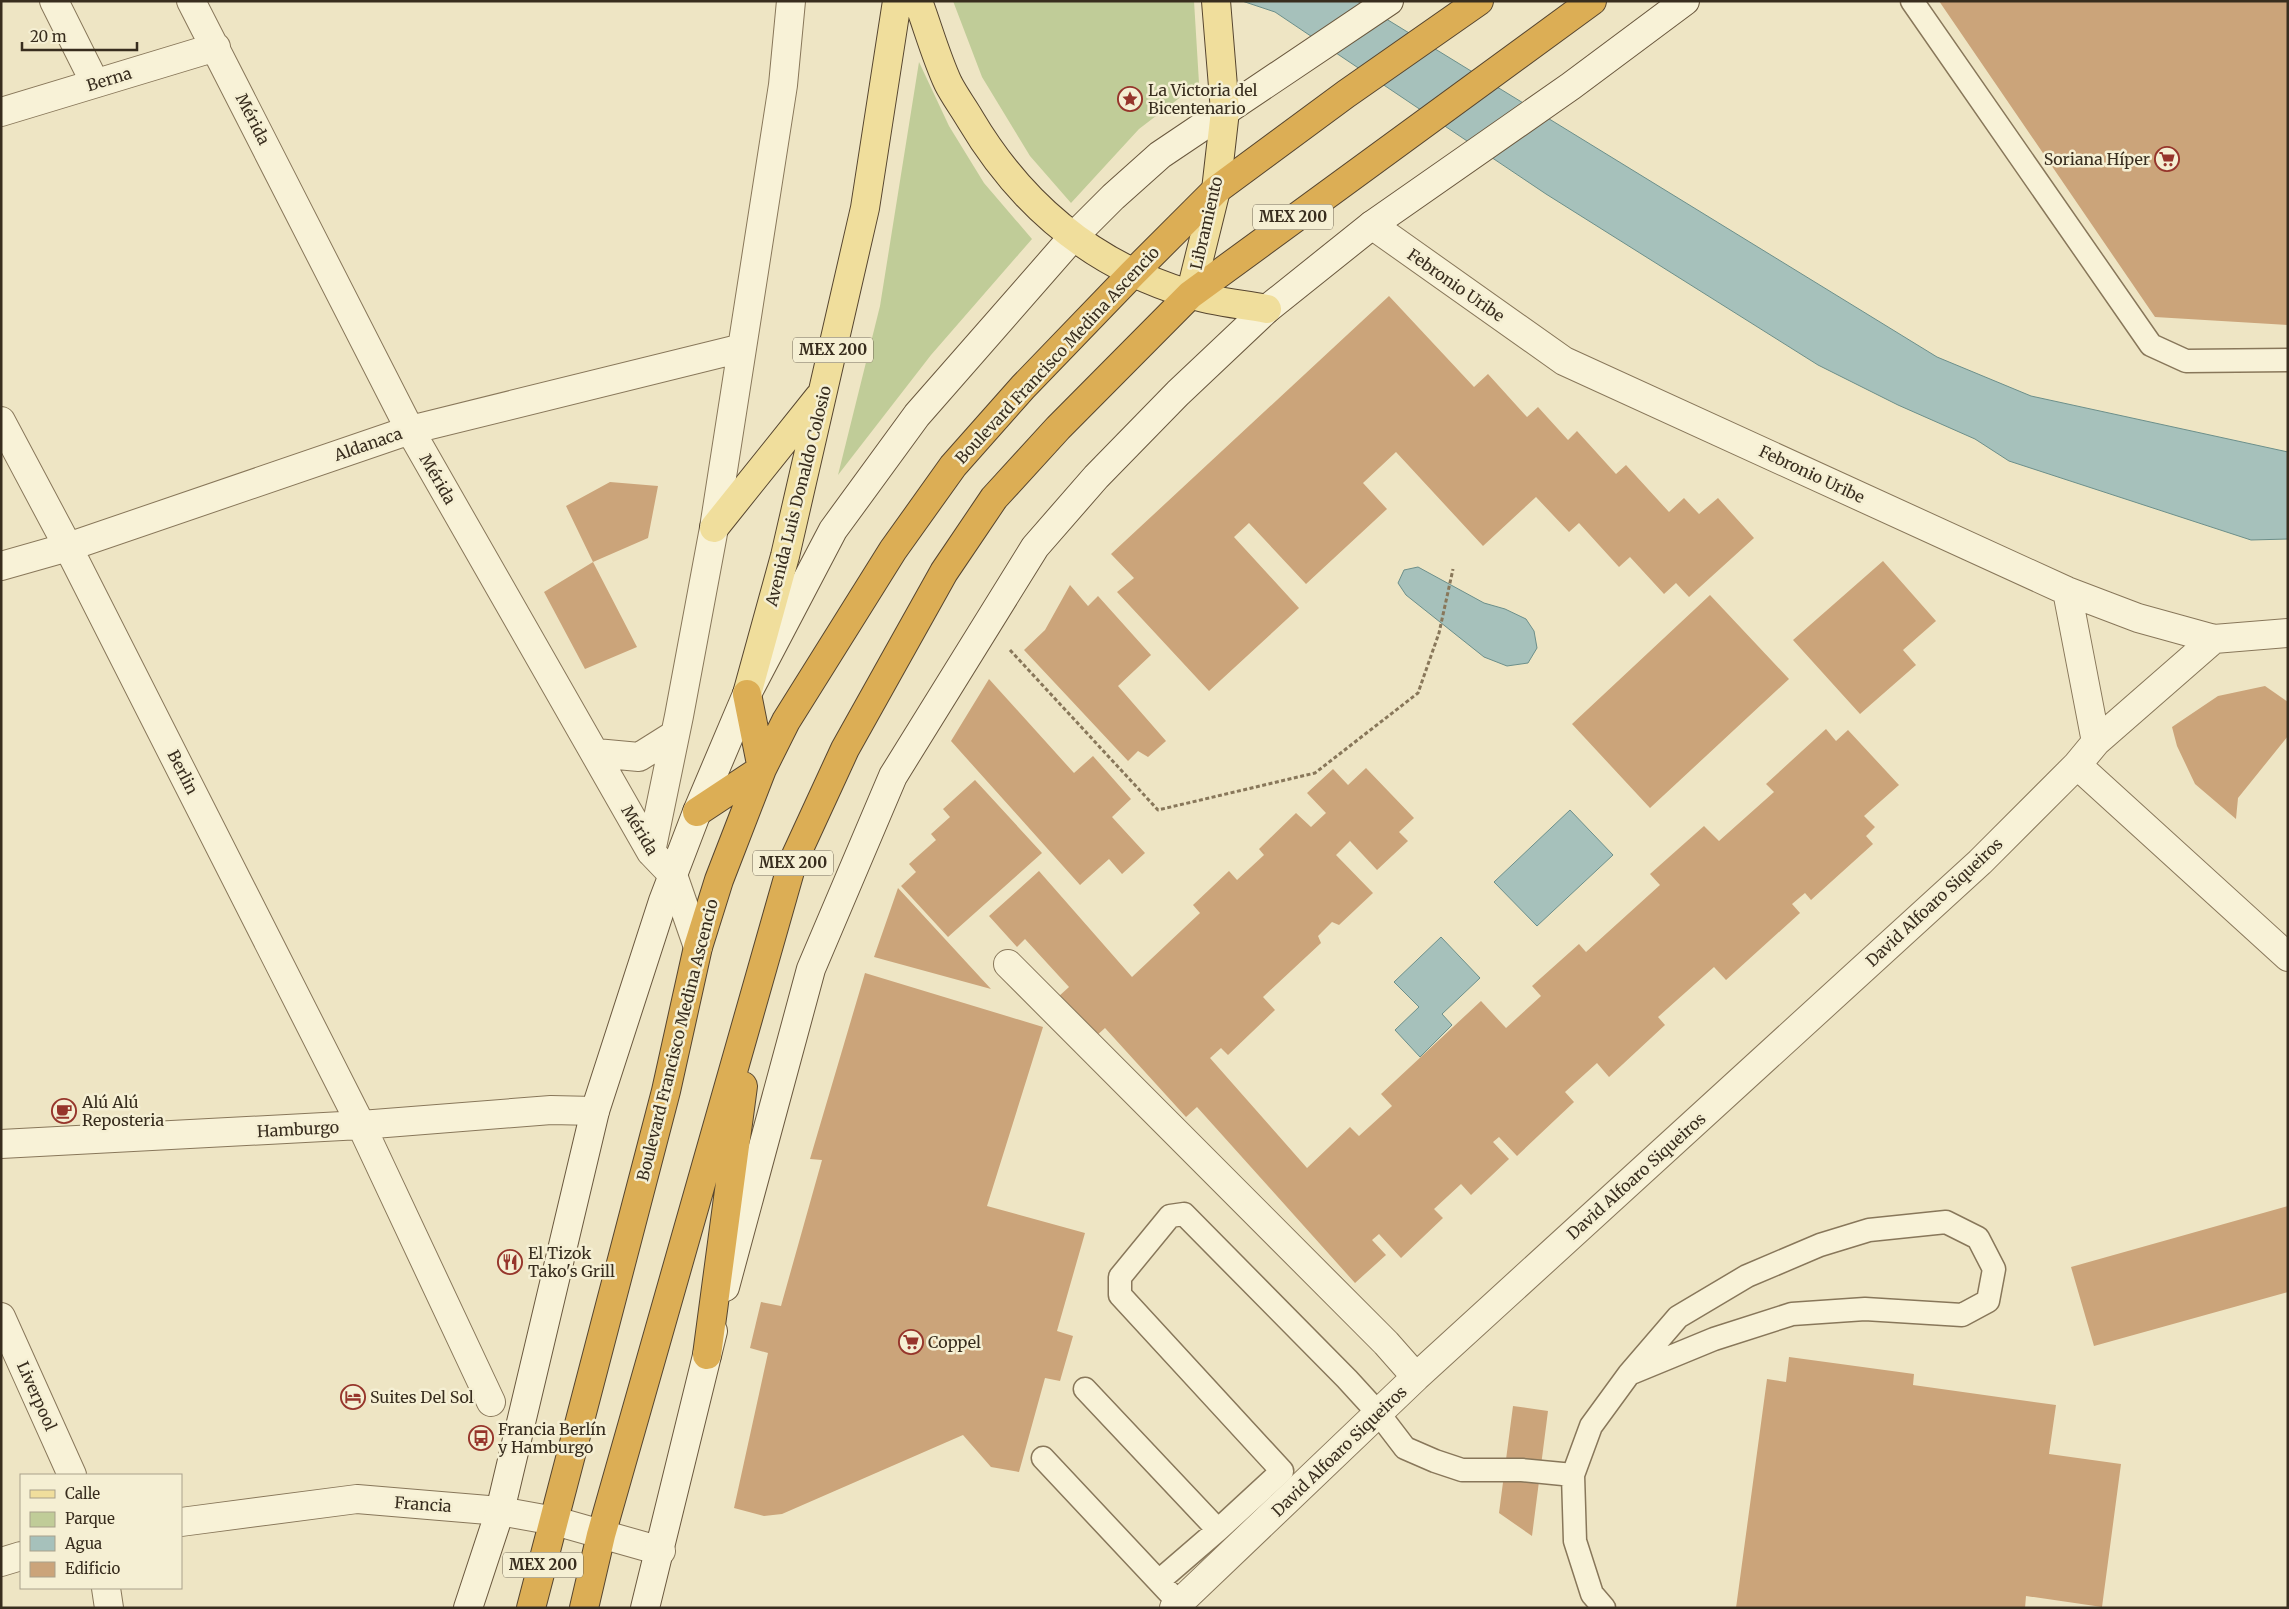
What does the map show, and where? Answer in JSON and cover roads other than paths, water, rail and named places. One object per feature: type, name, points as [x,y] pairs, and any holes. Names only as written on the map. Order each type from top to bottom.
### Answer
[{"type":"highway","name":"Boulevard Francisco Medina Ascencio","points":[[531,1608],[555,1521],[614,1281],[666,1091],[698,946],[719,880],[762,769],[786,721],[893,550],[953,466],[1023,387],[1216,190],[1346,94],[1479,1]]},
{"type":"highway","name":"MEX 200","points":[[584,1608],[601,1535],[792,864],[845,749],[944,572],[994,498],[1058,428],[1190,295],[1398,141],[1592,1]]},
{"type":"highway","points":[[697,812],[762,769],[747,694]]},
{"type":"highway","points":[[707,1355],[756,985]]},
{"type":"main road","name":"Avenida Luis Donaldo Colosio","points":[[747,694],[785,556],[865,208],[897,1]]},
{"type":"main road","points":[[918,1],[948,83],[988,150],[1029,200],[1072,238],[1132,274],[1190,295],[1267,308]]},
{"type":"main road","name":"Libramiento","points":[[1190,295],[1216,190],[1225,111],[1216,1]]},
{"type":"main road","points":[[714,528],[824,392]]},
{"type":"street","points":[[54,1],[95,83]]},
{"type":"street","name":"Mérida","points":[[191,1],[410,430],[651,852],[673,875],[698,946]]},
{"type":"street","points":[[651,852],[714,528],[783,84],[791,1]]},
{"type":"street","points":[[468,1608],[500,1511],[595,1111],[673,875],[697,812],[747,694],[833,530],[917,415],[1072,238],[1160,155],[1389,1]]},
{"type":"street","points":[[645,1608],[661,1551],[707,1355],[811,968],[893,776],[1041,540],[1096,477],[1178,393],[1267,308],[1372,225],[1571,86],[1686,1]]},
{"type":"street","name":"Berna","points":[[1,112],[216,47]]},
{"type":"street","name":"Febronio Uribe","points":[[1372,225],[1564,361],[2067,591],[2138,618],[2214,638],[2288,633]]},
{"type":"street","name":"Aldanaca","points":[[1,566],[68,546],[410,430],[742,348]]},
{"type":"street","name":"Berlin","points":[[1,421],[68,546],[361,1125],[491,1402]]},
{"type":"street","points":[[2067,591],[2096,742]]},
{"type":"street","name":"David Alfoaro Siqueiros","points":[[1177,1606],[1291,1479],[1379,1414],[1416,1377],[1972,869],[2077,765],[2096,742],[2214,638]]},
{"type":"street","points":[[596,754],[640,757],[674,735]]},
{"type":"street","points":[[2077,765],[2288,957]]},
{"type":"street","points":[[1008,964],[1386,1343],[1416,1377]]},
{"type":"street","name":"Hamburgo","points":[[1,1144],[361,1125],[551,1110],[595,1111]]},
{"type":"street","name":"Liverpool","points":[[1,1318],[72,1474]]},
{"type":"street","name":"Francia","points":[[182,1522],[357,1499],[500,1511],[555,1521],[661,1551]]},
{"type":"street","points":[[1,1562],[20,1556]]},
{"type":"street","points":[[106,1589],[108,1608]]},
{"type":"lane","points":[[1912,1],[2152,345],[2186,361],[2288,360]]},
{"type":"lane","points":[[1160,1580],[1218,1530],[1291,1479],[1120,1295],[1120,1277],[1170,1216],[1184,1214],[1379,1414],[1405,1448],[1435,1462],[1462,1470],[1522,1470],[1573,1475]]},
{"type":"lane","points":[[1604,1608],[1592,1594],[1575,1541],[1573,1475],[1591,1426],[1629,1374],[1678,1317],[1747,1276],[1820,1244],[1869,1230],[1946,1222],[1978,1238],[1994,1269],[1988,1301],[1962,1315],[1865,1309],[1792,1314],[1714,1339],[1629,1374]]},
{"type":"lane","points":[[1085,1389],[1218,1530]]},
{"type":"lane","points":[[1044,1458],[1160,1580],[1177,1606]]},
{"type":"water","points":[[1242,1],[1357,1],[1937,357],[2031,396],[2288,452],[2288,539],[2251,540],[2009,461],[1975,439],[1898,405],[1818,365],[1546,194],[1275,12]]},
{"type":"water","points":[[1418,567],[1484,603],[1505,609],[1526,619],[1534,631],[1537,648],[1528,663],[1507,666],[1484,657],[1406,595],[1398,583],[1404,570]]},
{"type":"water","points":[[1570,810],[1613,855],[1537,926],[1494,882]]},
{"type":"water","points":[[1441,937],[1480,978],[1442,1014],[1452,1025],[1420,1057],[1395,1030],[1419,1007],[1394,982]]},
{"type":"place","name":"La Victoria del Bicentenario","points":[[1130,99]]},
{"type":"place","name":"Soriana Híper","points":[[2167,159]]},
{"type":"place","name":"Alú Alú Reposteria","points":[[64,1111]]},
{"type":"place","name":"El Tizok Tako's Grill","points":[[510,1262]]},
{"type":"place","name":"Coppel","points":[[911,1342]]},
{"type":"place","name":"Suites Del Sol","points":[[353,1397]]},
{"type":"place","name":"Francia Berlín y Hamburgo","points":[[481,1438]]}]
